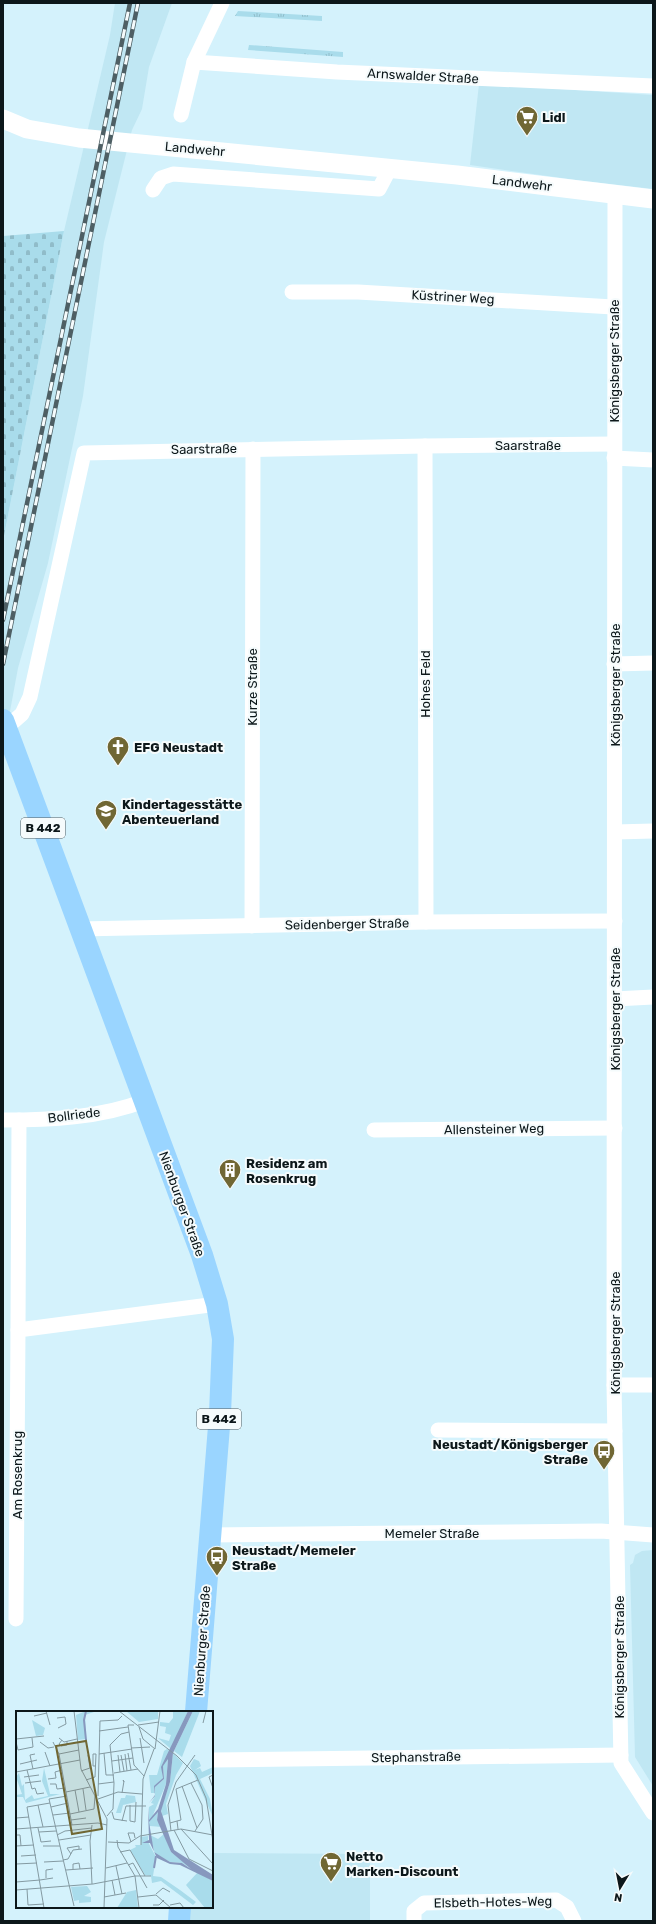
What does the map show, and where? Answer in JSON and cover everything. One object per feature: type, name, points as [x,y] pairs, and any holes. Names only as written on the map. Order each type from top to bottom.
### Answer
[{"type":"main road","name":"Nienburger Straße","points":[[4,724],[79,929],[202,1255],[217,1304],[223,1339],[220,1414],[196,1711]]},
{"type":"main road","points":[[179,1921],[180,1908]]},
{"type":"street","points":[[181,115],[194,62],[222,3]]},
{"type":"street","name":"Arnswalder Straße","points":[[194,62],[337,72],[653,86]]},
{"type":"street","name":"Landwehr","points":[[3,119],[27,129],[79,138],[390,168],[653,199]]},
{"type":"street","name":"Landwehr","points":[[153,190],[161,178],[173,174],[379,189],[390,168]]},
{"type":"street","name":"Königsberger Straße","points":[[615,195],[613,307],[615,832],[614,1385],[618,1534],[620,1755],[621,1763],[653,1813]]},
{"type":"street","name":"Küstriner Weg","points":[[292,292],[358,292],[613,307]]},
{"type":"street","name":"Saarstraße","points":[[4,724],[22,714],[30,697],[84,452],[425,446],[614,451],[653,460]]},
{"type":"street","name":"Hohes Feld","points":[[425,446],[426,922]]},
{"type":"street","name":"Kurze Straße","points":[[252,926],[253,449]]},
{"type":"street","points":[[614,664],[653,663]]},
{"type":"street","points":[[615,832],[653,831]]},
{"type":"street","name":"Seidenberger Straße","points":[[79,929],[426,922],[615,921]]},
{"type":"street","points":[[615,999],[653,998]]},
{"type":"street","name":"Bollriede","points":[[3,1120],[76,1117],[134,1105],[144,1101]]},
{"type":"street","name":"Am Rosenkrug","points":[[16,1619],[19,1120]]},
{"type":"street","name":"Allensteiner Weg","points":[[374,1130],[615,1128]]},
{"type":"street","points":[[18,1330],[217,1304]]},
{"type":"street","points":[[614,1385],[653,1385]]},
{"type":"street","points":[[438,1430],[615,1431]]},
{"type":"street","name":"Memeler Straße","points":[[210,1534],[594,1531],[618,1534],[653,1535]]},
{"type":"street","name":"Stephanstraße","points":[[213,1760],[620,1755]]},
{"type":"street","name":"Elsbeth-Hotes-Weg","points":[[414,1921],[414,1911],[424,1903],[556,1900],[567,1907],[574,1921]]},
{"type":"shaded area","points":[[115,3],[172,3],[149,67],[142,109],[132,130],[104,242],[83,396],[48,563],[18,668],[3,749],[3,541],[64,231],[110,35]]},
{"type":"shaded area","points":[[479,84],[653,95],[653,189],[470,165]]},
{"type":"shaded area","points":[[653,1550],[653,1786],[635,1757],[630,1565],[633,1563],[635,1555],[642,1551]]},
{"type":"shaded area","points":[[213,1853],[370,1854],[370,1921],[188,1921],[189,1908],[213,1908]]},
{"type":"green space","points":[[238,11],[322,16],[322,21],[235,16]]},
{"type":"green space","points":[[249,45],[343,52],[343,57],[248,50]]},
{"type":"green space","points":[[64,231],[3,541],[3,236]]},
{"type":"railway","points":[[3,620],[130,3]]},
{"type":"railway","points":[[3,664],[138,3]]},
{"type":"place","name":"Lidl","points":[[527,136]]},
{"type":"place","name":"EFG Neustadt","points":[[118,766]]},
{"type":"place","name":"Kindertagesstätte Abenteuerland","points":[[106,830]]},
{"type":"place","name":"Residenz am Rosenkrug","points":[[230,1190]]},
{"type":"place","name":"Neustadt/Königsberger Straße","points":[[604,1470]]},
{"type":"place","name":"Neustadt/Memeler Straße","points":[[217,1576]]},
{"type":"place","name":"Netto Marken-Discount","points":[[331,1882]]}]
